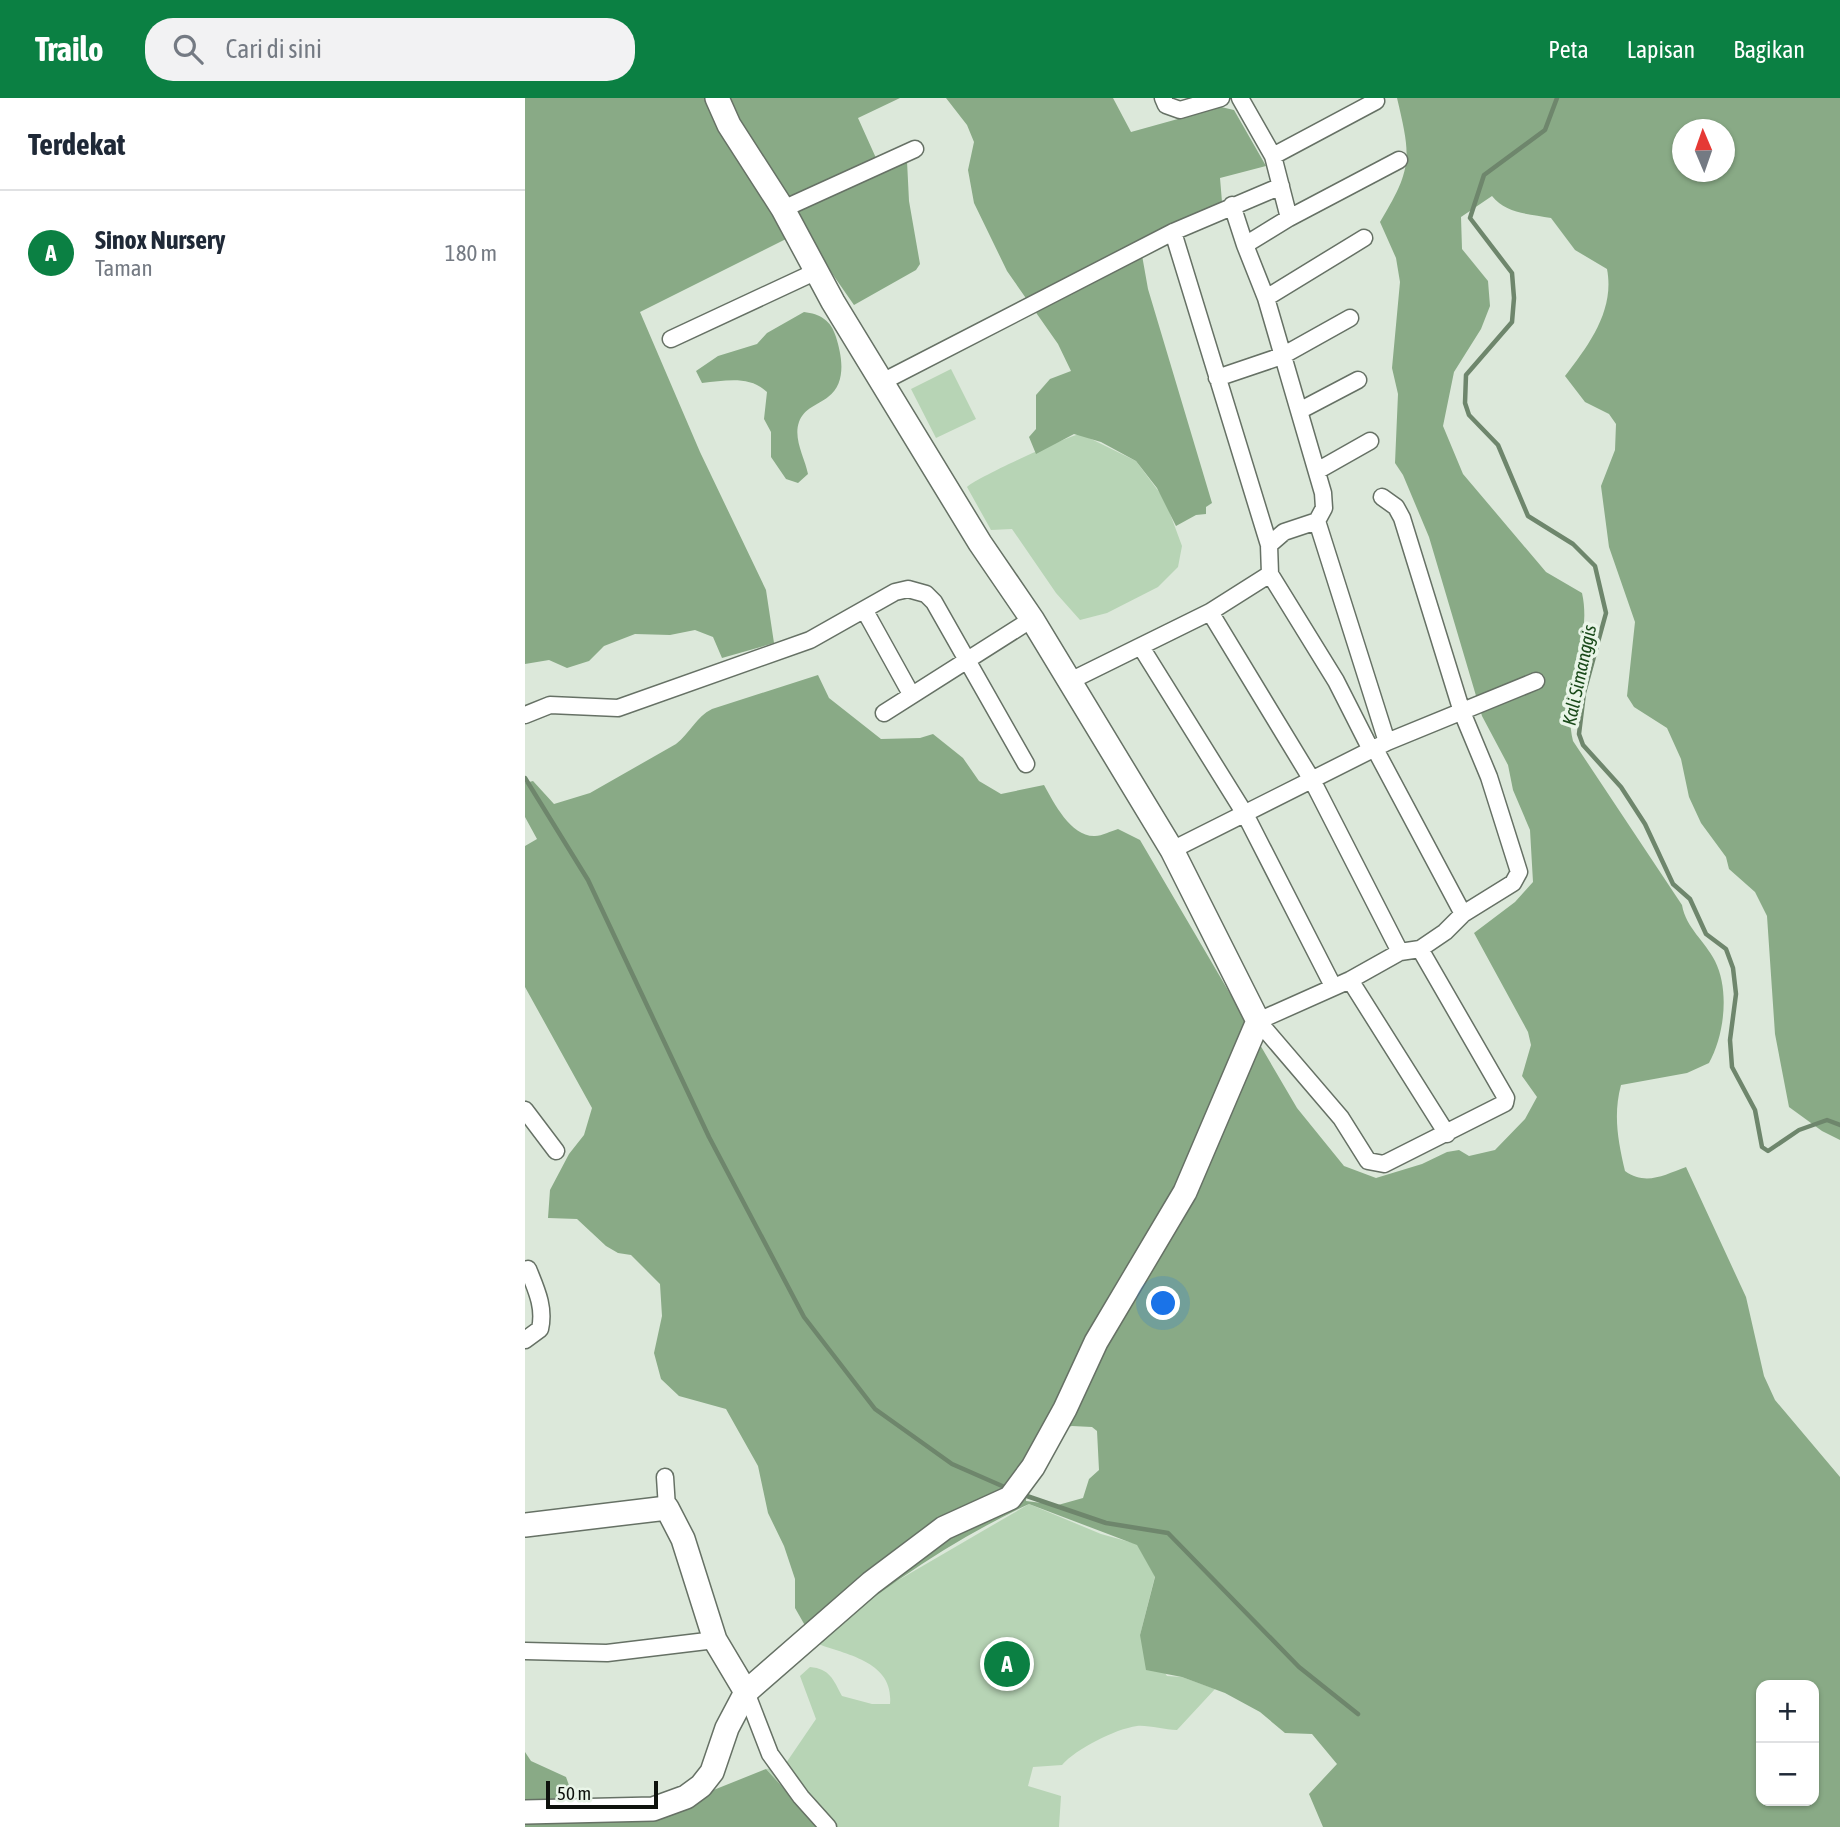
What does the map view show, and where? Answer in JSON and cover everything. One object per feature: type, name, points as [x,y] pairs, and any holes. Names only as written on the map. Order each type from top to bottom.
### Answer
[{"type":"street","points":[[717,98],[729,125],[783,209],[882,382],[980,543],[1032,619],[1172,850],[1258,1021],[1341,1118],[1368,1161],[1384,1164],[1505,1103],[1506,1098],[1420,949]]},
{"type":"street","points":[[1163,98],[1166,105],[1180,110],[1221,98]]},
{"type":"street","points":[[1240,98],[1273,156],[1289,218]]},
{"type":"street","points":[[1273,156],[1377,101]]},
{"type":"street","points":[[783,209],[915,149]]},
{"type":"street","points":[[1245,245],[1289,218],[1399,160]]},
{"type":"street","points":[[882,382],[1173,232],[1281,186]]},
{"type":"street","points":[[1232,205],[1266,298],[1317,471],[1324,509],[1317,521],[1284,532],[1269,545]]},
{"type":"street","points":[[1173,232],[1269,545],[1270,574],[1378,747],[1463,914]]},
{"type":"street","points":[[1266,298],[1364,238]]},
{"type":"street","points":[[671,339],[817,271]]},
{"type":"street","points":[[1217,378],[1282,356],[1350,318]]},
{"type":"street","points":[[1299,411],[1358,380]]},
{"type":"street","points":[[1317,471],[1370,441]]},
{"type":"street","points":[[525,1812],[653,1809],[686,1797],[701,1786],[712,1772],[727,1728],[746,1692],[871,1583],[934,1536],[1010,1498],[1033,1467],[1065,1409],[1096,1342],[1185,1192],[1258,1021],[1350,980],[1399,952],[1420,949],[1445,932],[1463,914],[1513,883],[1519,872],[1489,777],[1462,712],[1402,518],[1396,507],[1382,496]]},
{"type":"street","points":[[1317,521],[1378,747]]},
{"type":"street","points":[[1068,682],[1210,612],[1270,574]]},
{"type":"street","points":[[525,715],[550,705],[618,708],[810,640],[895,592],[908,589],[926,594],[934,602],[965,661],[1026,764]]},
{"type":"street","points":[[865,611],[911,694]]},
{"type":"street","points":[[1210,612],[1312,780],[1399,952]]},
{"type":"street","points":[[884,713],[1032,619]]},
{"type":"street","points":[[1141,647],[1245,814],[1333,986]]},
{"type":"street","points":[[1172,850],[1378,747],[1536,681]]},
{"type":"street","points":[[1350,980],[1447,1134]]},
{"type":"street","points":[[525,1110],[556,1151]]},
{"type":"street","points":[[525,1340],[540,1329],[543,1317],[541,1301],[527,1269]]},
{"type":"street","points":[[665,1477],[667,1508],[683,1539],[715,1640],[746,1692],[770,1754],[801,1797],[828,1827]]},
{"type":"street","points":[[525,1525],[667,1508]]},
{"type":"street","points":[[525,1651],[607,1653],[715,1640]]},
{"type":"green space","points":[[525,98],[900,98],[858,118],[876,158],[907,161],[909,201],[920,264],[916,270],[854,305],[806,236],[786,239],[640,312],[700,452],[766,590],[774,643],[722,658],[713,637],[695,630],[670,635],[635,634],[604,646],[589,661],[567,668],[549,660],[525,664]]},
{"type":"green space","points":[[946,98],[1113,98],[1131,132],[1221,107],[1234,110],[1266,166],[1220,178],[1222,202],[1140,244],[1148,289],[1212,503],[1206,507],[1206,514],[1196,515],[1176,526],[1157,488],[1136,461],[1101,442],[1074,434],[1036,454],[1029,437],[1036,429],[1036,395],[1050,379],[1071,371],[1058,344],[1007,271],[974,203],[968,170],[974,142],[967,125]]},
{"type":"green space","points":[[1397,98],[1840,98],[1840,1140],[1822,1131],[1789,1107],[1775,1034],[1767,916],[1755,892],[1729,869],[1726,857],[1701,823],[1689,797],[1681,759],[1667,728],[1634,707],[1627,696],[1635,622],[1609,547],[1601,486],[1615,450],[1616,424],[1609,414],[1585,402],[1565,376],[1583,352],[1604,313],[1607,269],[1575,250],[1551,218],[1511,210],[1492,196],[1461,217],[1462,249],[1488,281],[1490,306],[1481,329],[1454,372],[1443,426],[1463,474],[1546,572],[1582,593],[1584,630],[1571,704],[1573,741],[1682,905],[1687,921],[1711,954],[1720,973],[1723,1013],[1718,1040],[1709,1063],[1687,1073],[1621,1085],[1617,1107],[1619,1139],[1625,1171],[1640,1178],[1655,1178],[1686,1167],[1746,1297],[1764,1376],[1775,1400],[1840,1477],[1840,1827],[1323,1827],[1309,1794],[1337,1764],[1312,1734],[1285,1733],[1260,1712],[1225,1693],[1182,1677],[1146,1670],[1140,1635],[1155,1577],[1137,1545],[1029,1504],[972,1533],[918,1567],[815,1643],[795,1608],[795,1579],[784,1546],[768,1513],[758,1466],[726,1409],[679,1396],[661,1379],[654,1353],[662,1316],[660,1284],[631,1255],[618,1253],[606,1246],[577,1219],[548,1218],[550,1190],[569,1154],[584,1135],[592,1108],[525,987],[525,846],[537,839],[525,817],[525,783],[533,781],[554,804],[590,793],[676,744],[712,709],[818,675],[829,698],[881,739],[920,738],[933,734],[963,758],[979,781],[1001,794],[1044,785],[1064,818],[1078,831],[1095,836],[1118,829],[1140,840],[1297,1108],[1344,1166],[1376,1178],[1422,1164],[1447,1152],[1459,1150],[1469,1156],[1495,1150],[1525,1119],[1537,1097],[1522,1076],[1531,1045],[1528,1032],[1474,933],[1515,902],[1533,882],[1530,830],[1513,790],[1508,765],[1482,716],[1429,537],[1403,475],[1395,463],[1398,394],[1392,368],[1400,282],[1396,258],[1380,222],[1404,175],[1405,135]],"holes":[[[1072,1426],[1092,1427],[1097,1431],[1099,1470],[1089,1479],[1083,1498],[1058,1505],[1026,1501],[1027,1489],[1059,1429]]]},
{"type":"green space","points":[[804,312],[820,316],[831,326],[838,344],[841,369],[834,391],[808,410],[799,422],[798,442],[808,474],[798,483],[786,479],[771,457],[771,432],[764,419],[767,392],[745,381],[702,383],[696,371],[718,356],[757,344],[767,333]]},
{"type":"green space","points":[[951,369],[976,419],[936,438],[911,389]]},
{"type":"green space","points":[[1081,434],[1136,461],[1165,500],[1182,546],[1178,567],[1158,587],[1107,613],[1080,620],[1056,593],[1012,529],[991,530],[967,487],[986,475]]},
{"type":"green space","points":[[1029,1504],[1101,1534],[1137,1544],[1155,1576],[1140,1635],[1167,1676],[1182,1677],[1215,1689],[1177,1730],[1142,1726],[1128,1728],[1086,1746],[1062,1765],[1033,1767],[1028,1786],[1061,1796],[1059,1827],[819,1827],[766,1769],[784,1766],[816,1719],[800,1676],[810,1667],[817,1668],[830,1676],[842,1696],[872,1704],[890,1704],[885,1678],[877,1669],[854,1656],[815,1643],[878,1592]]},
{"type":"green space","points":[[525,1752],[531,1761],[566,1777],[575,1802],[701,1795],[766,1769],[819,1827],[525,1827]]},
{"type":"waterway","name":"Kali Simanggis","points":[[1557,98],[1545,130],[1484,175],[1470,218],[1512,273],[1514,298],[1512,322],[1466,375],[1465,403],[1469,415],[1498,445],[1528,516],[1573,544],[1595,566],[1606,613],[1584,693],[1579,734],[1583,745],[1621,787],[1645,824],[1673,884],[1690,899],[1706,934],[1726,949],[1733,968],[1736,994],[1730,1040],[1732,1067],[1755,1110],[1762,1147],[1768,1151],[1799,1130],[1827,1120],[1840,1125]]},
{"type":"waterway","points":[[525,778],[588,880],[709,1137],[804,1317],[875,1409],[952,1464],[1009,1489]]},
{"type":"waterway","points":[[1021,1494],[1106,1523],[1168,1533],[1299,1667],[1358,1714]]},
{"type":"place","name":"Sinox Nursery","points":[[1007,1664]]}]
